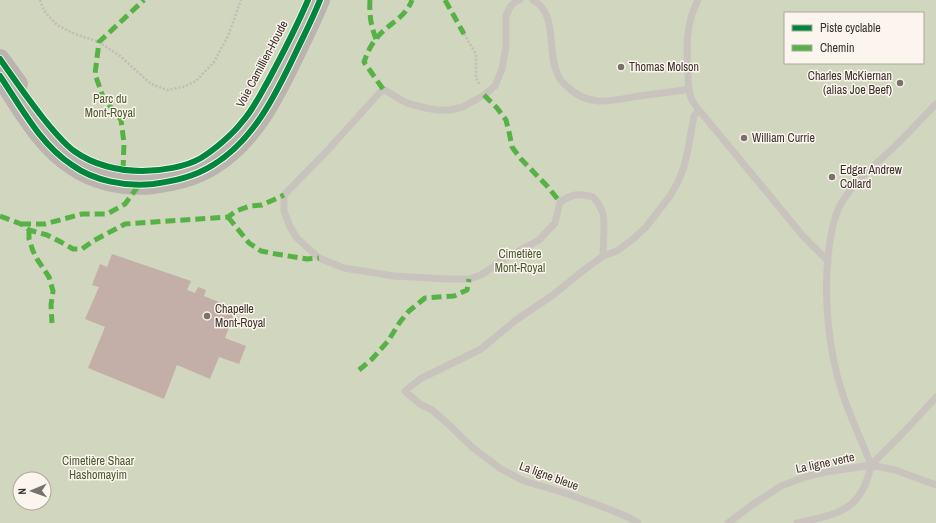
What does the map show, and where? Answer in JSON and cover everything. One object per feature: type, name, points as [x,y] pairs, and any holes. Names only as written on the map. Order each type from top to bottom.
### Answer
[{"type":"street","name":"Voie Camillien-Houde","points":[[0,59],[47,122],[60,138],[74,151],[91,161],[123,170],[145,171],[175,167],[200,158],[233,132],[243,122],[260,96],[277,65],[308,0]]},
{"type":"street","name":"Voie Camillien-Houde","points":[[0,76],[44,139],[72,166],[103,179],[123,183],[139,185],[170,182],[190,176],[213,165],[246,137],[276,91],[320,0]]},
{"type":"lane","points":[[520,0],[516,1],[510,7],[506,16],[506,47],[502,69],[495,86],[484,95],[463,107],[450,110],[437,110],[410,104],[383,89],[326,152],[284,195],[284,211],[290,226],[297,238],[319,258],[344,268],[394,276],[469,279],[481,275],[508,257],[539,240],[555,223],[560,202],[571,195],[583,194],[593,196],[603,213],[603,256],[617,251],[646,227],[670,196],[684,167],[694,116],[699,110]]},
{"type":"lane","points":[[532,0],[540,5],[545,12],[549,23],[553,63],[558,76],[564,84],[579,95],[597,101],[688,90]]},
{"type":"lane","points":[[698,0],[690,22],[687,40],[688,90],[692,100],[803,236],[828,261]]},
{"type":"lane","points":[[798,523],[827,517],[844,510],[854,502],[862,492],[869,477],[871,465],[842,393],[834,366],[827,296],[828,261],[832,226],[841,203],[854,185],[906,136],[936,104]]},
{"type":"lane","name":"La ligne bleue","points":[[603,256],[553,295],[516,320],[481,349],[420,379],[405,391],[420,404],[432,410],[472,447],[501,469],[524,481],[568,494],[604,507],[638,523]]},
{"type":"lane","points":[[871,465],[936,397]]},
{"type":"lane","name":"La ligne verte","points":[[728,523],[781,486],[805,477],[826,472],[871,465],[895,470],[936,486]]},
{"type":"path","points":[[40,0],[44,11],[57,25],[75,34],[99,42],[120,56],[151,84],[167,90],[183,87],[196,81],[214,62],[228,36],[241,0]]},
{"type":"path","points":[[464,34],[476,54],[476,78],[484,95]]},
{"type":"green space","name":"Cimetière Mont-Royal","points":[[0,0],[936,0],[936,523],[0,523]]},
{"type":"building","points":[[112,254],[191,281],[187,290],[195,293],[198,287],[206,290],[204,296],[236,309],[225,338],[246,346],[239,364],[219,357],[210,379],[177,365],[164,399],[88,368],[105,327],[85,319],[99,287],[92,285],[100,264],[107,267]]},
{"type":"marked path","points":[[123,170],[124,143],[121,120],[103,97],[95,74],[99,42],[144,0]]},
{"type":"marked path","points":[[370,0],[371,20],[376,39]]},
{"type":"marked path","points":[[383,89],[364,62],[369,50],[380,34],[405,12],[412,0]]},
{"type":"marked path","points":[[445,0],[464,34]]},
{"type":"marked path","points":[[484,95],[506,120],[512,147],[560,202]]},
{"type":"marked path","points":[[21,224],[45,224],[82,214],[107,214],[125,204],[139,185]]},
{"type":"marked path","points":[[0,216],[21,224],[29,230],[47,235],[73,249],[82,249],[93,241],[125,224],[228,217],[236,211],[250,206],[262,205],[284,195]]},
{"type":"marked path","points":[[228,217],[249,243],[261,251],[307,259],[319,258]]},
{"type":"marked path","points":[[29,230],[29,239],[33,251],[49,277],[53,291],[51,305],[52,323]]},
{"type":"marked path","points":[[359,370],[372,359],[388,341],[409,311],[425,298],[454,296],[467,290],[469,279]]},
{"type":"cycle path","points":[[0,59],[32,104],[61,140],[81,156],[106,166],[124,170],[149,171],[173,168],[188,164],[206,155],[238,127],[256,102],[294,31],[308,0]]},
{"type":"cycle path","points":[[0,76],[32,124],[50,147],[81,171],[100,179],[121,184],[143,185],[176,180],[199,173],[228,155],[252,129],[272,100],[320,0]]},
{"type":"place","name":"Thomas Molson","points":[[621,67]]},
{"type":"place","name":"Charles McKiernan (alias Joe Beef)","points":[[900,83]]},
{"type":"place","name":"William Currie","points":[[744,138]]},
{"type":"place","name":"Edgar Andrew Collard","points":[[832,177]]},
{"type":"place","name":"Chapelle Mont-Royal","points":[[207,316]]},
{"type":"park label","name":"Parc du Mont-Royal","points":[[110,106]]},
{"type":"park label","name":"Cimetière Shaar Hashomayim","points":[[98,468]]}]
